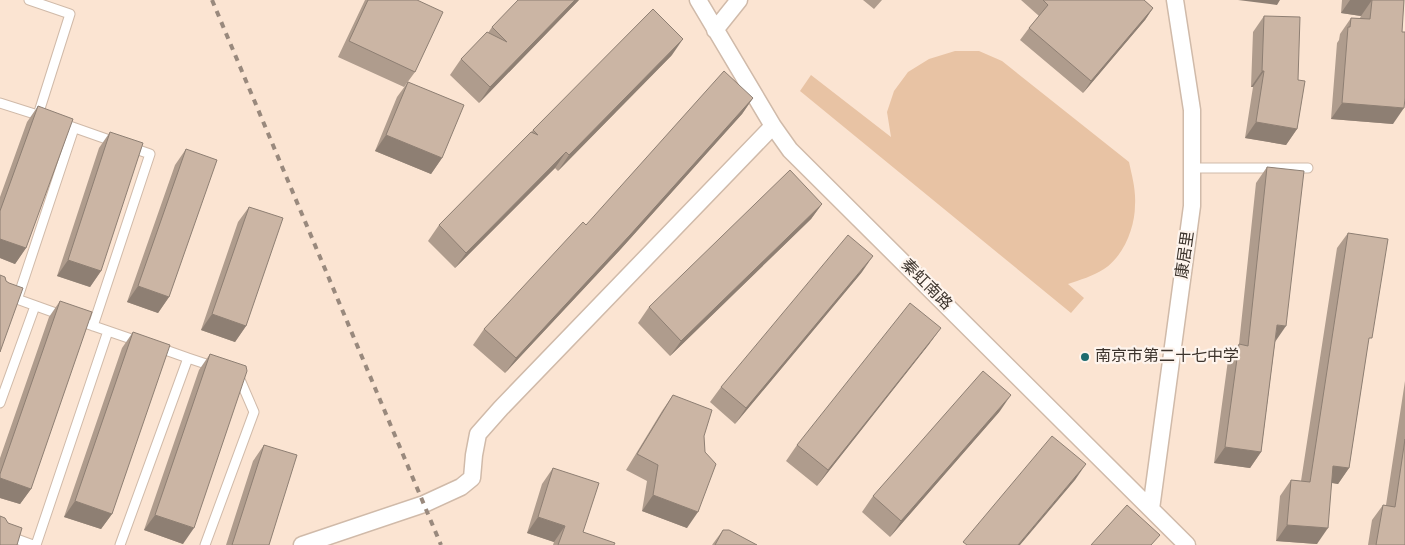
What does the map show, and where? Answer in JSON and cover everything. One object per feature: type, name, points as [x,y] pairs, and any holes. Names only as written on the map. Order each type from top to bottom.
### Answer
[{"type":"street","name":"秦虹南路","points":[[698,0],[773,126],[790,150],[1187,545]]},
{"type":"street","points":[[715,30],[739,0]]},
{"type":"street","name":"康居里","points":[[1151,509],[1192,206],[1192,110],[1175,0]]},
{"type":"street","points":[[302,545],[412,509],[462,487],[472,478],[478,434],[773,126]]},
{"type":"lane","points":[[29,0],[70,14],[38,115]]},
{"type":"lane","points":[[0,102],[150,154],[93,326]]},
{"type":"lane","points":[[18,300],[74,128]]},
{"type":"lane","points":[[1192,168],[1308,168]]},
{"type":"lane","points":[[0,294],[238,374],[254,412],[205,545]]},
{"type":"lane","points":[[0,403],[35,306]]},
{"type":"lane","points":[[0,533],[34,545],[108,331]]},
{"type":"lane","points":[[120,545],[188,358]]},
{"type":"shaded area","points":[[955,51],[979,51],[1002,61],[1129,162],[1134,183],[1135,199],[1133,222],[1127,240],[1117,257],[1104,269],[1068,284],[1084,298],[1071,313],[800,91],[811,75],[891,137],[887,112],[894,91],[908,72],[929,59]]},
{"type":"building","points":[[368,0],[417,0],[443,12],[415,72],[349,41]]},
{"type":"building","points":[[518,0],[575,0],[490,87],[461,59],[487,32],[507,42],[492,27]]},
{"type":"building","points":[[1043,0],[1144,0],[1153,8],[1091,81],[1029,28],[1048,5]]},
{"type":"building","points":[[1372,0],[1404,0],[1402,32],[1405,32],[1404,108],[1342,103],[1348,27],[1350,27],[1351,18],[1370,19]]},
{"type":"building","points":[[653,9],[683,39],[569,155],[566,152],[466,253],[439,225],[531,132],[538,135],[533,130]]},
{"type":"building","points":[[1264,16],[1300,17],[1298,80],[1305,81],[1297,129],[1256,122],[1264,71],[1262,71]]},
{"type":"building","points":[[724,71],[753,98],[516,358],[484,329],[583,222],[586,225]]},
{"type":"building","points":[[408,82],[464,105],[442,158],[386,135]]},
{"type":"building","points":[[38,106],[73,119],[26,248],[0,239],[0,211]]},
{"type":"building","points":[[110,132],[143,143],[101,271],[68,260]]},
{"type":"building","points":[[186,149],[217,160],[169,297],[138,286]]},
{"type":"building","points":[[1267,167],[1304,171],[1286,326],[1277,325],[1261,452],[1225,447],[1239,344],[1248,346]]},
{"type":"building","points":[[790,170],[822,204],[681,341],[649,307]]},
{"type":"building","points":[[249,207],[283,218],[246,326],[212,314]]},
{"type":"building","points":[[1348,233],[1388,239],[1372,338],[1369,338],[1349,468],[1333,466],[1328,528],[1287,525],[1291,480],[1310,482]]},
{"type":"building","points":[[848,235],[873,256],[746,408],[721,387]]},
{"type":"building","points":[[0,275],[5,277],[9,283],[23,288],[0,352]]},
{"type":"building","points":[[60,301],[92,312],[31,489],[0,478],[0,474]]},
{"type":"building","points":[[910,303],[941,328],[828,470],[797,445]]},
{"type":"building","points":[[133,332],[170,345],[112,514],[75,501]]},
{"type":"building","points":[[210,354],[246,366],[247,371],[194,528],[155,515]]},
{"type":"building","points":[[983,371],[1011,395],[901,521],[873,496]]},
{"type":"building","points":[[673,395],[712,410],[704,436],[705,452],[716,464],[698,512],[653,495],[658,465],[637,454]]},
{"type":"building","points":[[1052,436],[1086,464],[1018,545],[967,545],[963,542]]},
{"type":"building","points":[[1405,439],[1405,545],[1376,545],[1383,505],[1395,507]]},
{"type":"building","points":[[264,445],[297,455],[269,545],[232,545]]},
{"type":"building","points":[[553,468],[599,483],[583,532],[615,543],[614,545],[558,545],[565,526],[538,517]]},
{"type":"building","points":[[1127,505],[1160,535],[1151,545],[1091,545]]},
{"type":"building","points":[[0,516],[5,518],[8,523],[22,528],[17,545],[0,545]]},
{"type":"building","points":[[723,530],[729,530],[757,545],[715,545]]},
{"type":"railway","points":[[212,0],[441,545]]},
{"type":"place","name":"南京市第二十七中学","points":[[1085,357]]}]
